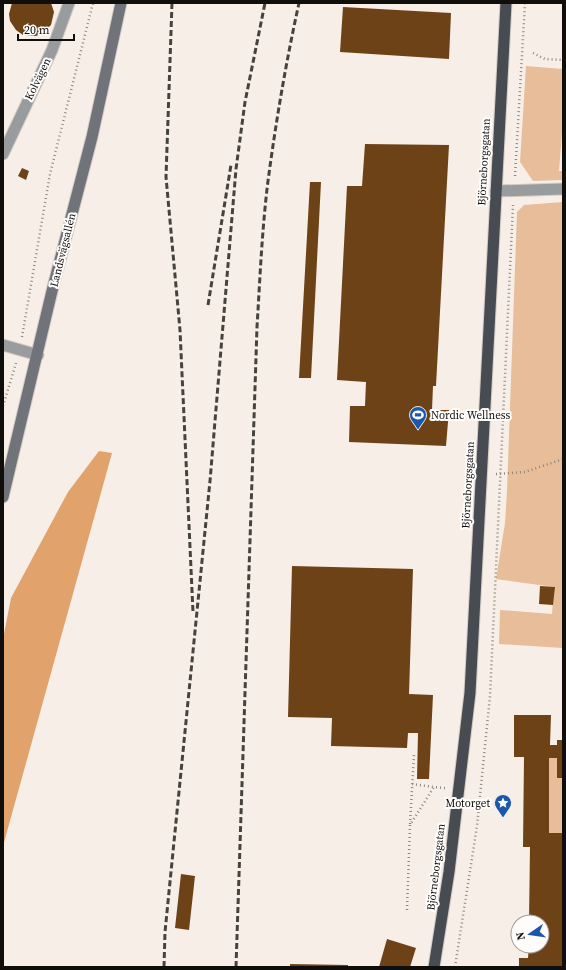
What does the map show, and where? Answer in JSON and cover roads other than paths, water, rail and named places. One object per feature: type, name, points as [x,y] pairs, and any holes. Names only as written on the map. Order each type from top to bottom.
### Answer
[{"type":"highway","name":"Björneborgsgatan","points":[[434,967],[449,872],[470,692],[506,3]]},
{"type":"main road","name":"Landsvägsallén","points":[[3,496],[92,137],[121,3]]},
{"type":"street","name":"Kolvägen","points":[[3,154],[52,50],[69,3]]},
{"type":"street","points":[[496,191],[514,192],[563,189]]},
{"type":"street","points":[[3,345],[38,355]]},
{"type":"railway","points":[[172,3],[166,177],[180,330],[193,612]]},
{"type":"railway","points":[[164,967],[165,932],[210,481],[236,169],[245,102],[265,3]]},
{"type":"railway","points":[[236,967],[257,327],[261,254],[274,136],[299,3]]},
{"type":"railway","points":[[208,305],[231,165]]},
{"type":"place","name":"Nordic Wellness","points":[[418,430]]},
{"type":"place","name":"Motorget","points":[[503,818]]}]
